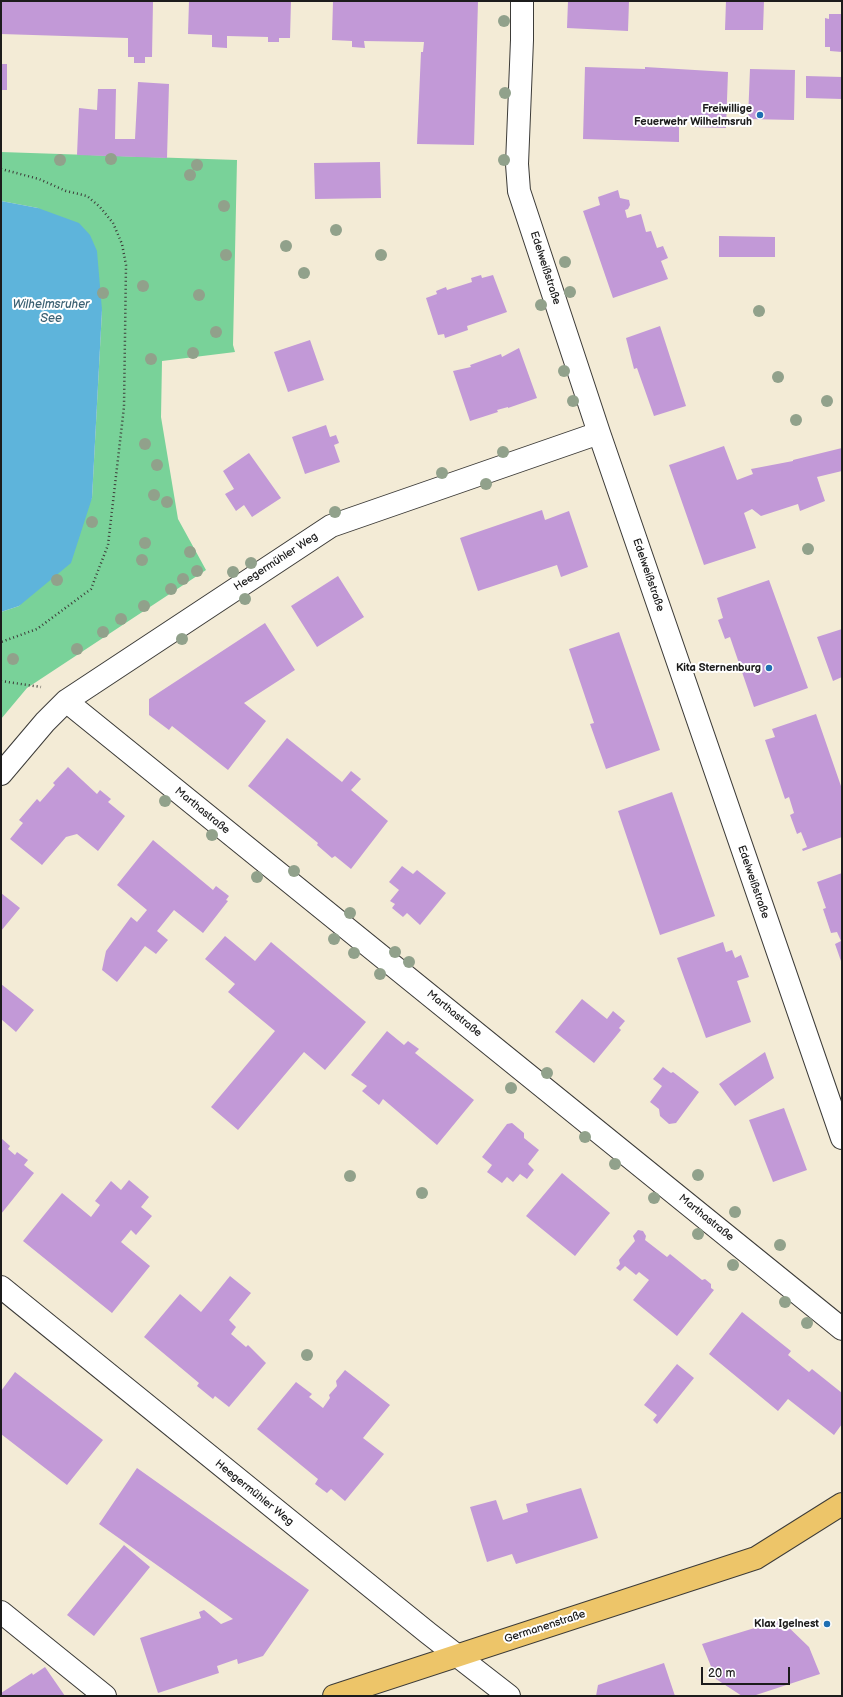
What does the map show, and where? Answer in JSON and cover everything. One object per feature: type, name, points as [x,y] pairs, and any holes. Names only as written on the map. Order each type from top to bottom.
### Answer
[{"type":"main road","name":"Germanenstraße","points":[[334,1696],[756,1558],[842,1504]]},
{"type":"street","name":"Edelweißstraße","points":[[522,1],[517,164],[519,191],[599,433],[842,1138]]},
{"type":"street","name":"Heegermühler Weg","points":[[1,774],[44,722],[66,701],[331,526],[599,433]]},
{"type":"street","name":"Marthastraße","points":[[66,701],[842,1329]]},
{"type":"street","name":"Heegermühler Weg","points":[[1,1287],[457,1656],[510,1696]]},
{"type":"street","points":[[1,1612],[105,1696]]},
{"type":"path","points":[[1,169],[39,179],[66,190],[87,196],[100,207],[113,223],[122,244],[126,265],[124,407],[108,545],[91,589],[38,629],[1,642]]},
{"type":"path","points":[[1,681],[41,687]]},
{"type":"green space","points":[[1,152],[237,160],[233,345],[235,352],[162,361],[161,417],[178,519],[206,570],[27,688],[1,719],[1,612],[19,606],[92,498],[102,310],[38,208],[1,201]]},
{"type":"water","name":"Wilhelmsruher See","points":[[1,201],[38,208],[79,223],[90,235],[97,251],[102,310],[92,498],[71,563],[19,606],[1,612]]},
{"type":"building","points":[[1,1],[153,1],[152,57],[145,57],[145,63],[134,63],[134,57],[128,57],[128,38],[1,34]]},
{"type":"building","points":[[189,1],[291,1],[290,38],[279,38],[279,42],[268,42],[268,37],[227,36],[227,48],[212,47],[212,35],[188,34]]},
{"type":"building","points":[[333,1],[478,1],[474,145],[417,144],[421,52],[423,52],[424,42],[364,41],[365,48],[352,47],[352,41],[332,40]]},
{"type":"building","points":[[568,1],[629,1],[628,31],[567,28]]},
{"type":"building","points":[[726,1],[764,1],[763,30],[725,30]]},
{"type":"building","points":[[829,14],[842,14],[842,52],[830,51],[830,47],[825,47],[825,18],[829,19]]},
{"type":"building","points":[[1,64],[7,64],[7,90],[1,90]]},
{"type":"building","points":[[585,67],[645,69],[645,67],[728,72],[726,128],[695,127],[695,118],[679,118],[679,142],[583,139]]},
{"type":"building","points":[[750,69],[795,70],[794,120],[748,119]]},
{"type":"building","points":[[806,76],[842,77],[842,99],[806,98]]},
{"type":"building","points":[[138,82],[169,84],[167,158],[77,155],[79,108],[97,110],[98,89],[116,89],[115,139],[135,139]]},
{"type":"building","points":[[380,162],[381,198],[315,199],[314,163]]},
{"type":"building","points":[[618,190],[620,198],[629,200],[630,205],[628,209],[625,210],[627,218],[641,214],[646,232],[651,231],[657,248],[663,246],[668,258],[661,261],[668,279],[613,298],[583,211],[600,205],[598,197]]},
{"type":"building","points":[[719,236],[775,237],[775,257],[719,257]]},
{"type":"building","points":[[481,275],[482,278],[493,275],[507,312],[467,326],[468,330],[445,338],[444,334],[438,335],[426,298],[437,294],[436,291],[446,287],[447,290],[472,282],[471,278]]},
{"type":"building","points":[[660,326],[686,406],[654,416],[637,368],[634,369],[626,338]]},
{"type":"building","points":[[310,340],[324,380],[288,392],[274,352]]},
{"type":"building","points":[[519,348],[537,398],[508,408],[497,410],[498,412],[470,421],[453,371],[471,367],[470,365],[501,354],[502,357]]},
{"type":"building","points":[[326,425],[330,437],[336,435],[339,443],[334,445],[340,462],[305,474],[292,437]]},
{"type":"building","points":[[724,446],[737,480],[753,474],[751,469],[793,461],[842,448],[842,471],[817,477],[825,501],[800,511],[798,504],[761,516],[752,509],[744,513],[756,548],[704,565],[669,465]]},
{"type":"building","points":[[249,453],[281,498],[252,517],[244,505],[236,511],[225,494],[234,489],[223,471]]},
{"type":"building","points":[[542,510],[545,520],[569,511],[588,567],[561,577],[557,565],[478,591],[460,538]]},
{"type":"building","points":[[338,576],[364,617],[317,647],[291,606]]},
{"type":"building","points":[[769,580],[808,688],[754,707],[730,637],[725,639],[718,620],[723,618],[717,598]]},
{"type":"building","points":[[265,623],[295,670],[244,703],[266,721],[228,770],[172,726],[169,730],[149,715],[149,699]]},
{"type":"building","points":[[842,629],[842,677],[833,681],[817,637]]},
{"type":"building","points":[[619,632],[660,750],[606,769],[590,724],[594,723],[569,649]]},
{"type":"building","points":[[816,714],[842,789],[842,837],[803,851],[802,849],[807,847],[801,832],[797,834],[790,815],[794,813],[789,797],[785,799],[765,740],[775,737],[772,729]]},
{"type":"building","points":[[287,738],[342,782],[351,771],[361,779],[351,790],[388,821],[351,869],[335,856],[332,858],[317,845],[318,843],[248,786]]},
{"type":"building","points":[[68,767],[97,794],[100,790],[111,799],[108,802],[125,816],[98,851],[77,834],[66,837],[42,865],[10,839],[23,823],[19,820],[37,799],[40,802],[55,785],[53,783]]},
{"type":"building","points":[[672,792],[715,916],[660,935],[618,811]]},
{"type":"building","points":[[153,840],[213,890],[216,886],[229,896],[226,900],[228,901],[203,933],[174,910],[157,931],[168,940],[156,954],[145,946],[117,982],[102,970],[106,951],[131,917],[137,922],[147,910],[117,885]]},
{"type":"building","points":[[402,866],[413,874],[417,870],[446,893],[420,925],[407,913],[403,917],[392,908],[395,904],[390,901],[399,890],[389,882]]},
{"type":"building","points":[[842,873],[842,964],[835,944],[841,941],[837,932],[831,933],[823,909],[826,908],[817,882]]},
{"type":"building","points":[[1,893],[20,908],[1,931]]},
{"type":"building","points":[[225,936],[255,961],[271,942],[366,1022],[325,1070],[304,1052],[238,1130],[211,1107],[275,1031],[228,992],[235,984],[205,959]]},
{"type":"building","points":[[723,942],[726,952],[732,950],[735,958],[741,955],[749,977],[737,981],[751,1022],[706,1038],[677,958]]},
{"type":"building","points":[[1,984],[34,1010],[16,1032],[1,1019]]},
{"type":"building","points":[[582,999],[607,1019],[613,1011],[625,1021],[619,1028],[621,1030],[594,1063],[555,1032]]},
{"type":"building","points":[[387,1031],[404,1045],[408,1041],[419,1049],[415,1053],[474,1100],[437,1145],[383,1099],[379,1105],[362,1091],[367,1086],[351,1075]]},
{"type":"building","points":[[765,1052],[774,1078],[735,1106],[719,1084]]},
{"type":"building","points":[[663,1067],[671,1073],[673,1072],[699,1092],[676,1123],[669,1124],[660,1116],[659,1109],[650,1102],[662,1086],[653,1079]]},
{"type":"building","points":[[784,1108],[807,1170],[773,1182],[749,1120]]},
{"type":"building","points":[[512,1123],[524,1133],[524,1138],[539,1150],[528,1164],[534,1170],[527,1179],[520,1174],[513,1182],[507,1177],[502,1183],[487,1172],[492,1165],[482,1157],[507,1124]]},
{"type":"building","points":[[1,1138],[10,1146],[8,1149],[15,1155],[17,1152],[28,1160],[24,1165],[34,1173],[1,1214]]},
{"type":"building","points":[[562,1173],[610,1213],[575,1256],[526,1216]]},
{"type":"building","points":[[129,1180],[149,1197],[141,1207],[152,1216],[136,1235],[131,1230],[121,1242],[150,1266],[112,1313],[23,1241],[62,1193],[91,1217],[100,1205],[95,1201],[111,1181],[121,1190]]},
{"type":"building","points":[[638,1230],[643,1231],[646,1236],[645,1240],[667,1257],[670,1254],[702,1280],[705,1279],[711,1284],[711,1288],[714,1290],[677,1336],[633,1300],[649,1280],[639,1272],[636,1275],[625,1266],[620,1271],[616,1268],[620,1264],[619,1260],[635,1241],[633,1236]]},
{"type":"building","points":[[230,1276],[251,1293],[229,1320],[236,1327],[231,1334],[246,1347],[248,1345],[266,1363],[229,1407],[215,1396],[213,1399],[197,1386],[199,1383],[144,1337],[180,1294],[201,1312]]},
{"type":"building","points":[[742,1312],[791,1351],[788,1355],[809,1372],[812,1369],[842,1393],[842,1424],[834,1435],[788,1399],[778,1411],[709,1354]]},
{"type":"building","points":[[677,1364],[694,1378],[657,1424],[653,1420],[657,1415],[644,1405]]},
{"type":"building","points":[[345,1370],[390,1405],[363,1438],[384,1454],[345,1501],[331,1489],[327,1493],[315,1484],[318,1479],[257,1429],[296,1382],[312,1394],[309,1397],[323,1408],[330,1398],[329,1395],[337,1386],[336,1381]]},
{"type":"building","points":[[15,1372],[103,1440],[67,1485],[1,1434],[1,1391]]},
{"type":"building","points":[[137,1468],[309,1590],[263,1656],[238,1664],[237,1659],[217,1666],[219,1673],[158,1693],[140,1638],[201,1618],[199,1612],[204,1610],[221,1624],[233,1619],[99,1524]]},
{"type":"building","points":[[581,1488],[598,1538],[516,1564],[512,1554],[487,1562],[470,1507],[496,1500],[503,1520],[528,1512],[526,1504]]},
{"type":"building","points":[[124,1545],[150,1567],[94,1636],[67,1615]]},
{"type":"building","points":[[781,1620],[809,1647],[820,1674],[753,1696],[742,1696],[716,1679],[702,1644]]},
{"type":"building","points":[[664,1663],[675,1696],[596,1696],[598,1685]]},
{"type":"building","points":[[45,1667],[65,1696],[1,1696],[1,1693],[32,1673],[33,1675]]},
{"type":"place","name":"Freiwillige Feuerwehr Wilhelmsruh","points":[[760,115]]},
{"type":"place","name":"Kita Sternenburg","points":[[769,668]]},
{"type":"place","name":"Klax Igelnest","points":[[827,1624]]}]
